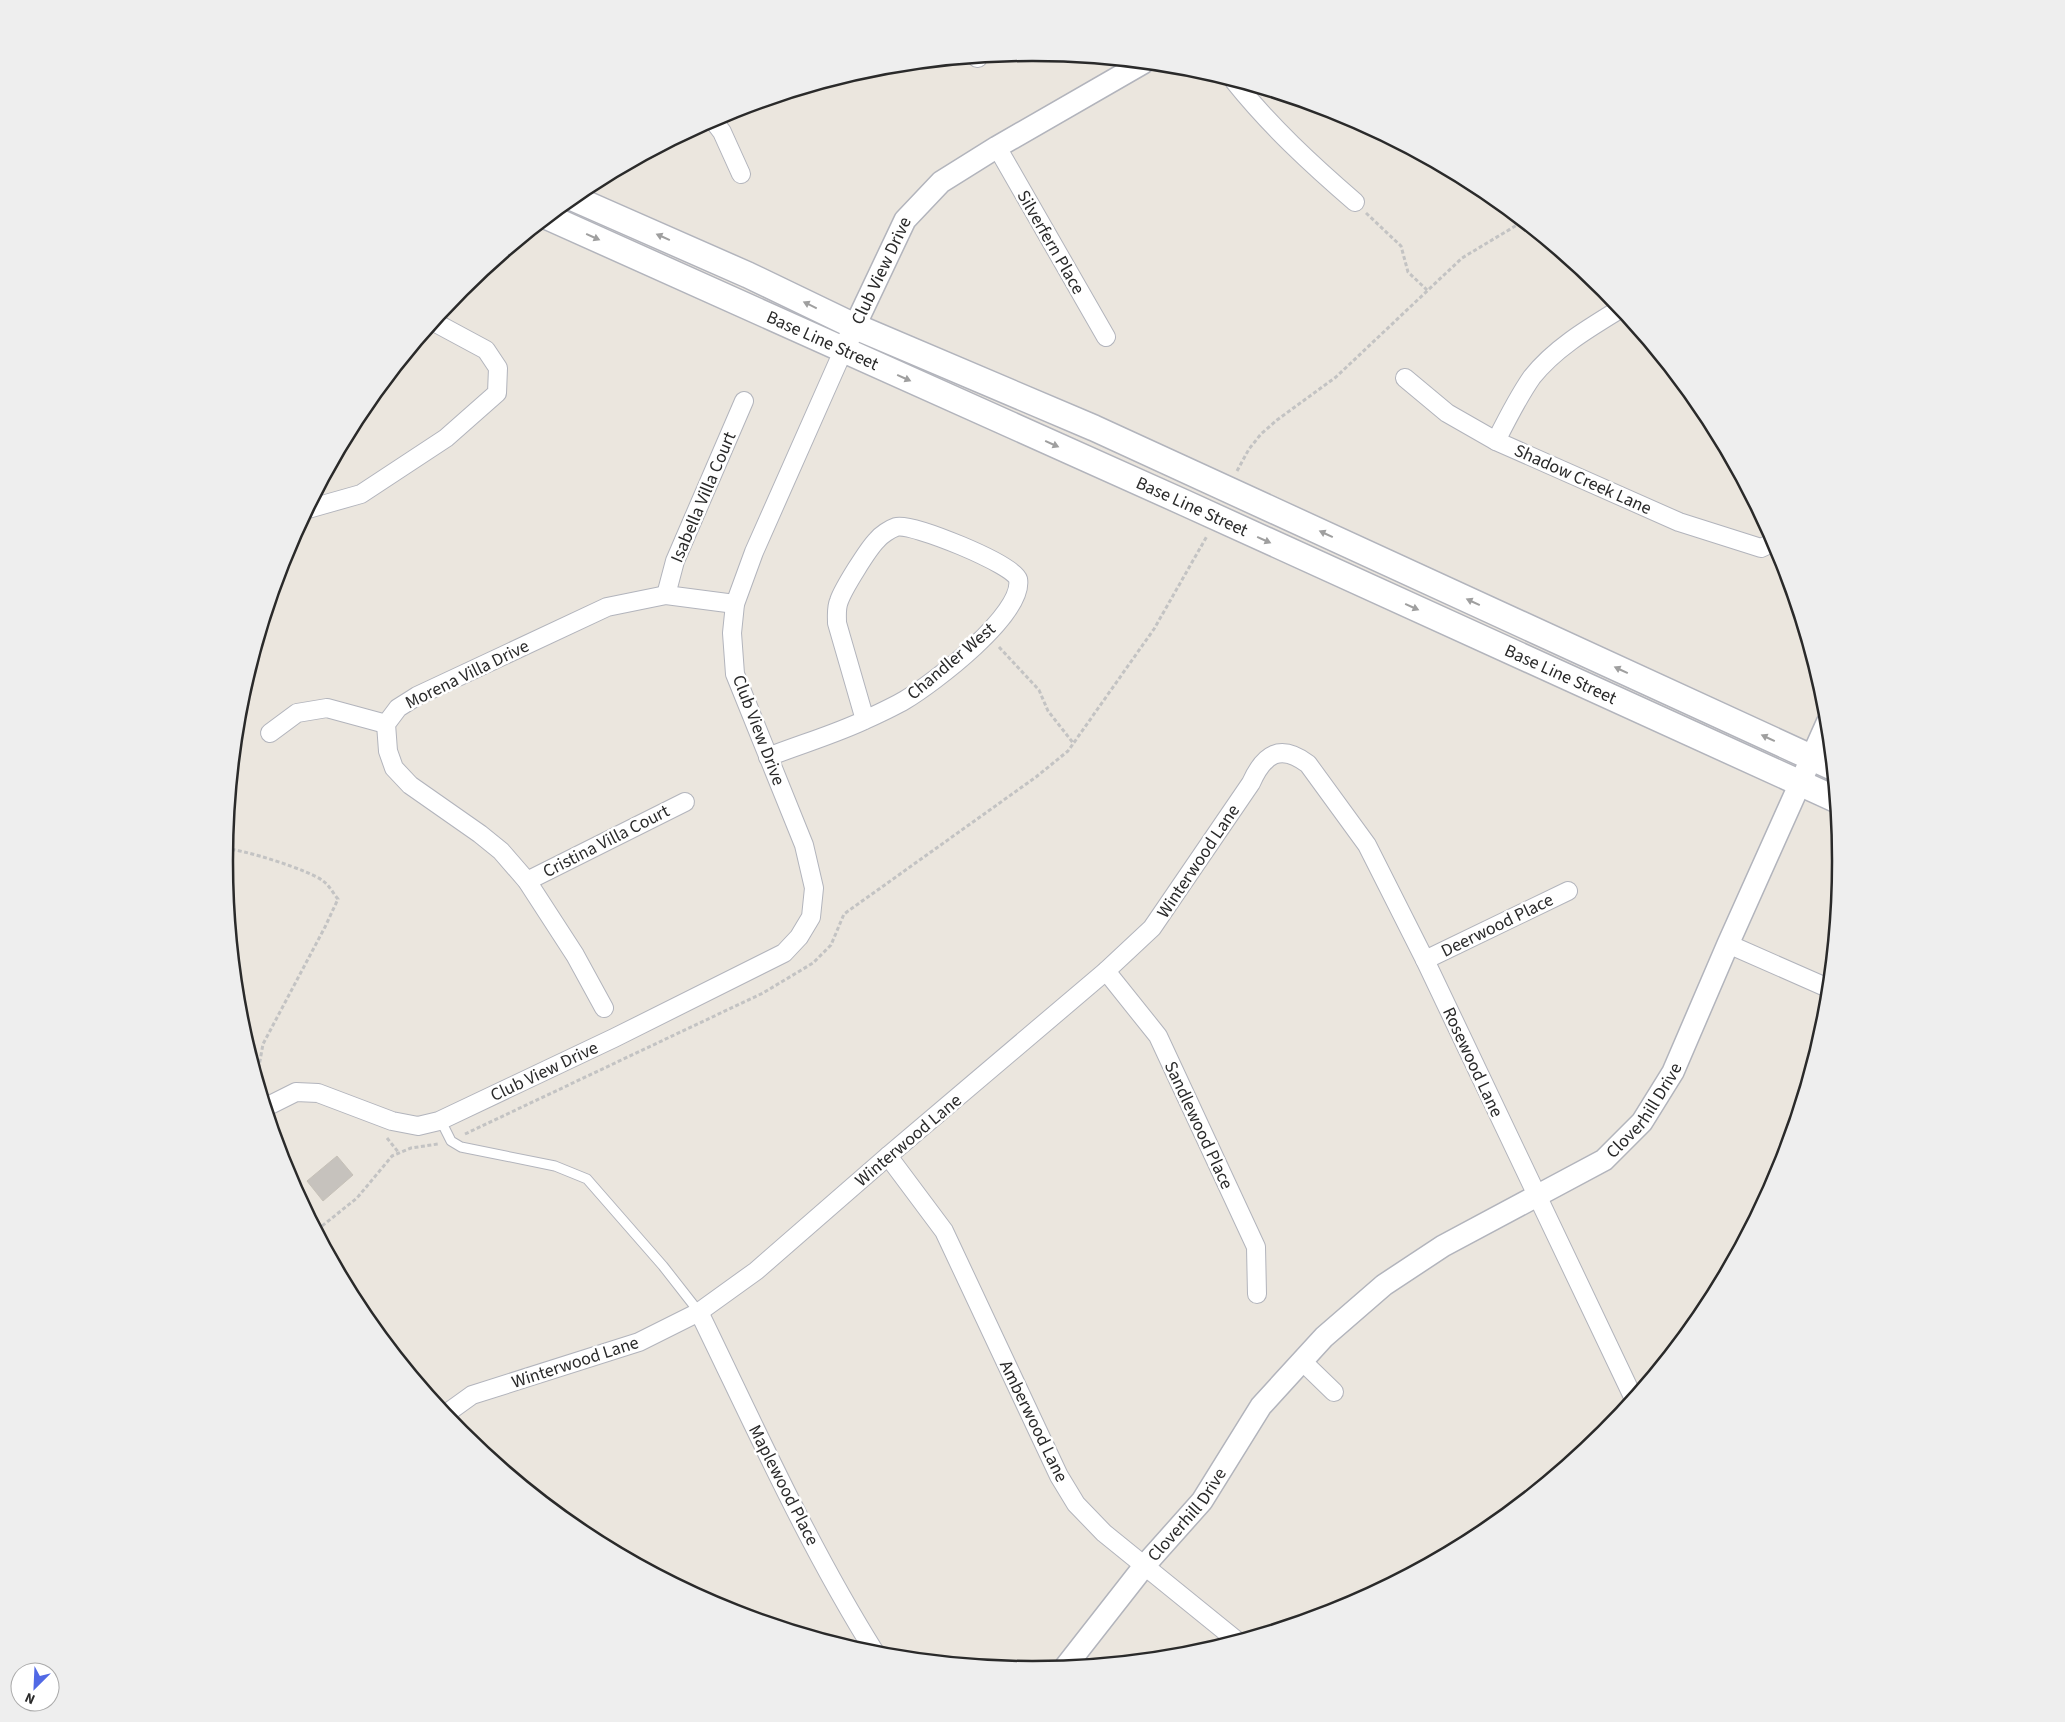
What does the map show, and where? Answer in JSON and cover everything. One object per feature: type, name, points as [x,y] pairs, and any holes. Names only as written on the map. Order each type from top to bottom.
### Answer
[{"type":"main road","name":"Base Line Street","points":[[581,201],[748,275],[854,326],[1094,428],[1822,762]]},
{"type":"main road","name":"Base Line Street","points":[[554,221],[1185,503],[1830,797]]},
{"type":"street","name":"Club View Drive","points":[[271,1105],[296,1092],[318,1093],[392,1121],[418,1126],[441,1120],[614,1038],[784,953],[799,937],[811,917],[814,888],[804,845],[735,674],[732,633],[735,604],[754,552],[854,326],[905,220],[941,182],[997,147],[1135,68]]},
{"type":"street","points":[[1241,90],[1268,122],[1308,161],[1355,202]]},
{"type":"street","points":[[717,126],[741,174]]},
{"type":"street","name":"Silverfern Place","points":[[997,147],[1106,337]]},
{"type":"street","points":[[1496,441],[1513,406],[1533,376],[1566,344],[1614,313]]},
{"type":"street","points":[[315,507],[362,494],[446,438],[497,393],[498,368],[486,350],[439,325]]},
{"type":"street","name":"Shadow Creek Lane","points":[[1405,378],[1447,413],[1496,441],[1679,522],[1760,548],[1767,545]]},
{"type":"street","name":"Isabella Villa Court","points":[[666,595],[675,561],[744,401]]},
{"type":"street","name":"Chandler West","points":[[768,757],[865,720],[904,700],[988,634],[1013,601],[1018,589],[1016,574],[996,562],[926,531],[908,526],[896,526],[877,540],[844,591],[836,609],[837,623],[865,720]]},
{"type":"street","name":"Morena Villa Drive","points":[[386,724],[398,708],[417,696],[607,607],[666,595],[735,604]]},
{"type":"street","points":[[270,733],[297,713],[327,708],[386,724],[388,751],[394,768],[410,785],[480,834],[501,852],[527,880],[575,955],[604,1008]]},
{"type":"street","name":"Rosewood Lane","points":[[1282,753],[1296,756],[1308,764],[1367,845],[1425,960],[1630,1392]]},
{"type":"street","name":"Winterwood Lane","points":[[451,1410],[472,1395],[639,1342],[699,1312],[756,1271],[1106,971],[1152,928],[1251,784],[1259,766],[1269,757],[1282,753]]},
{"type":"street","name":"Cloverhill Drive","points":[[1071,1660],[1145,1565],[1202,1501],[1260,1406],[1324,1337],[1384,1285],[1443,1246],[1604,1160],[1642,1122],[1673,1072],[1728,944],[1801,784],[1822,762]]},
{"type":"street","name":"Cristina Villa Court","points":[[527,880],[685,802]]},
{"type":"street","name":"Deerwood Place","points":[[1425,960],[1568,891]]},
{"type":"street","points":[[1728,944],[1822,985]]},
{"type":"street","name":"Sandlewood Place","points":[[1106,971],[1158,1036],[1162,1044],[1256,1247],[1257,1294]]},
{"type":"street","name":"Amberwood Lane","points":[[888,1156],[944,1231],[1059,1476],[1076,1504],[1104,1533],[1230,1635]]},
{"type":"street","name":"Maplewood Place","points":[[699,1312],[847,1609],[869,1643]]},
{"type":"street","points":[[1302,1361],[1334,1392]]},
{"type":"lane","points":[[441,1120],[451,1141],[461,1147],[556,1166],[588,1179],[663,1266],[699,1312]]},
{"type":"path","points":[[1236,474],[1249,449],[1261,434],[1336,377],[1462,258],[1517,225]]},
{"type":"path","points":[[1382,230],[1401,246],[1408,272],[1428,290]]},
{"type":"path","points":[[988,634],[1039,690],[1048,711],[1074,744]]},
{"type":"path","points":[[233,848],[270,859],[322,880],[338,899],[326,928],[263,1044],[259,1065]]},
{"type":"path","points":[[384,1135],[399,1153]]},
{"type":"building","points":[[337,1156],[353,1175],[323,1201],[307,1181]]}]
